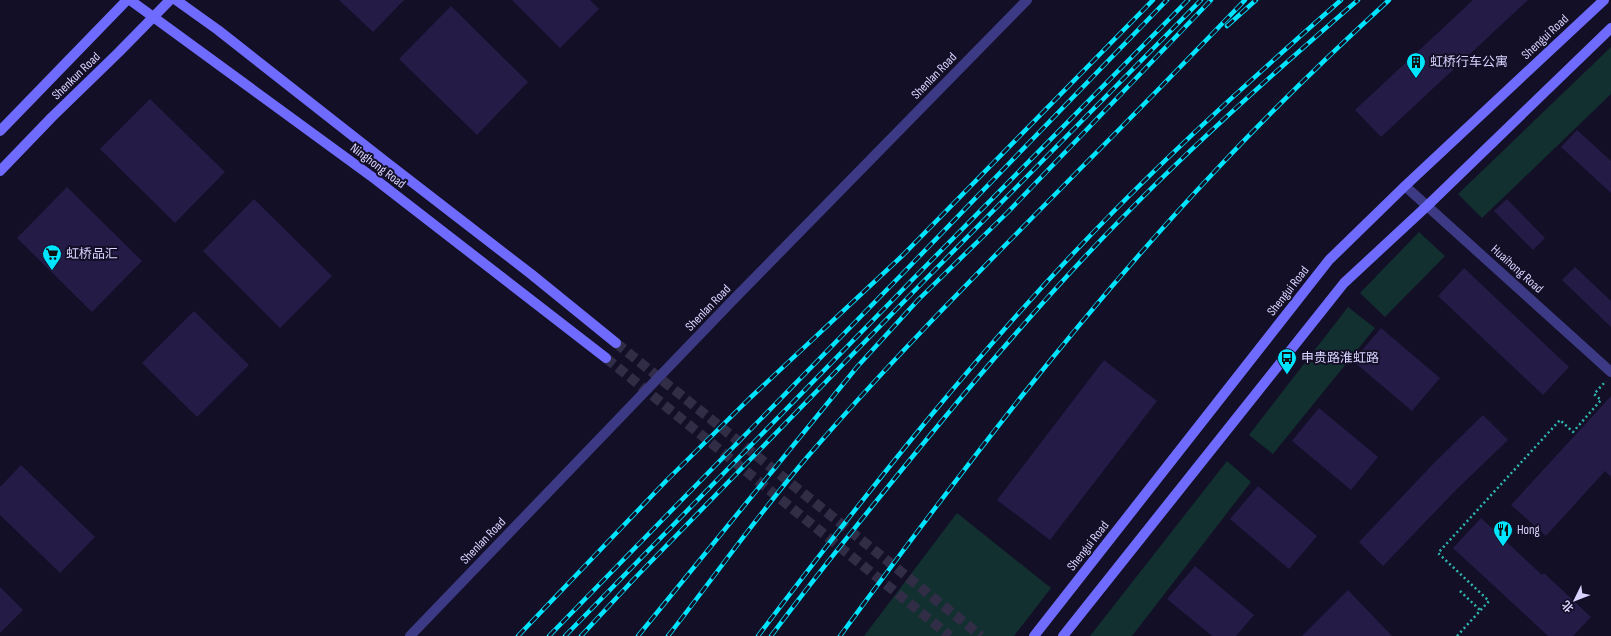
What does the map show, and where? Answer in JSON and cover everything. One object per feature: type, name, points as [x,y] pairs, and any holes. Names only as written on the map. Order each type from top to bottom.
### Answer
[{"type":"main road","name":"Ninghong Road","points":[[128,0],[153,16],[375,179],[606,358]]},
{"type":"main road","name":"Shenkun Road","points":[[0,131],[128,0]]},
{"type":"main road","name":"Shenkun Road","points":[[0,171],[170,0]]},
{"type":"main road","name":"Ninghong Road","points":[[176,0],[218,30],[532,274],[616,343]]},
{"type":"main road","name":"Shengui Road","points":[[1034,636],[1329,260],[1405,186],[1604,0]]},
{"type":"main road","points":[[1063,636],[1344,283],[1427,206],[1611,28]]},
{"type":"street","name":"Shenlan Road","points":[[410,636],[732,301],[1027,0]]},
{"type":"street","name":"Huaihong Road","points":[[1405,186],[1609,376]]},
{"type":"path","points":[[1456,636],[1489,600],[1438,553],[1560,420],[1573,432],[1601,400],[1594,394],[1609,376]]},
{"type":"path","points":[[1460,591],[1480,610]]},
{"type":"green space","points":[[1611,47],[1611,94],[1482,218],[1458,194]]},
{"type":"green space","points":[[1419,232],[1445,256],[1385,317],[1360,293]]},
{"type":"green space","points":[[1348,307],[1375,328],[1273,454],[1249,435]]},
{"type":"green space","points":[[1227,461],[1251,482],[1132,636],[1090,636]]},
{"type":"green space","points":[[957,513],[1051,588],[1014,636],[864,636]]},
{"type":"building","points":[[339,0],[404,0],[373,32]]},
{"type":"building","points":[[512,0],[590,0],[599,9],[560,48]]},
{"type":"building","name":"虹桥行车公寓","points":[[1473,0],[1528,0],[1381,137],[1355,110]]},
{"type":"building","points":[[451,6],[528,82],[477,135],[399,59]]},
{"type":"building","points":[[150,99],[225,172],[175,223],[100,149]]},
{"type":"building","points":[[1577,130],[1611,161],[1611,193],[1561,147]]},
{"type":"building","points":[[67,187],[142,261],[92,312],[17,238]]},
{"type":"building","points":[[254,199],[332,276],[280,328],[203,251]]},
{"type":"building","points":[[1507,199],[1545,238],[1533,250],[1494,211]]},
{"type":"building","points":[[1575,267],[1611,301],[1611,327],[1562,280]]},
{"type":"building","points":[[1464,268],[1569,367],[1543,395],[1438,296]]},
{"type":"building","points":[[194,311],[249,365],[197,417],[142,363]]},
{"type":"building","points":[[1381,328],[1440,378],[1412,411],[1353,361]]},
{"type":"building","points":[[1104,360],[1157,401],[1050,540],[997,500]]},
{"type":"building","points":[[1611,396],[1611,477],[1605,471],[1546,536],[1511,505]]},
{"type":"building","points":[[1319,408],[1378,457],[1351,490],[1292,441]]},
{"type":"building","points":[[1483,415],[1508,440],[1456,490],[1383,566],[1359,542],[1435,462]]},
{"type":"building","points":[[21,465],[95,537],[60,573],[0,515],[0,487]]},
{"type":"building","points":[[1258,486],[1317,536],[1289,569],[1230,519]]},
{"type":"building","points":[[1481,518],[1542,575],[1544,573],[1591,617],[1573,636],[1548,636],[1453,548]]},
{"type":"building","points":[[1195,566],[1254,615],[1236,636],[1212,636],[1167,599]]},
{"type":"building","points":[[0,587],[23,610],[0,633]]},
{"type":"building","points":[[1348,590],[1392,636],[1302,636]]},
{"type":"tunnel","points":[[616,343],[981,636]]},
{"type":"tunnel","points":[[606,358],[950,636]]},
{"type":"railway","points":[[518,636],[666,481],[750,398],[903,255],[1153,0]]},
{"type":"railway","points":[[549,636],[1167,0]]},
{"type":"railway","points":[[565,636],[1188,0]]},
{"type":"railway","points":[[581,636],[634,579],[921,284],[1201,0]]},
{"type":"railway","points":[[638,636],[857,367],[918,300],[1007,213],[1211,0]]},
{"type":"railway","points":[[668,636],[772,499],[875,381],[943,309],[1245,0]]},
{"type":"railway","points":[[1227,26],[1256,0]]},
{"type":"railway","points":[[758,636],[886,471],[974,364],[1020,311],[1115,210],[1170,156],[1341,0]]},
{"type":"railway","points":[[771,636],[852,531],[936,428],[1051,293],[1099,241],[1209,132],[1358,0]]},
{"type":"railway","points":[[840,636],[1021,396],[1117,280],[1166,224],[1259,125],[1389,0]]},
{"type":"place","name":"虹桥行车公寓","points":[[1416,79]]},
{"type":"place","name":"虹桥品汇","points":[[52,271]]},
{"type":"place","name":"申贵路淮虹路","points":[[1287,375]]},
{"type":"place","name":"Hong","points":[[1503,547]]}]
